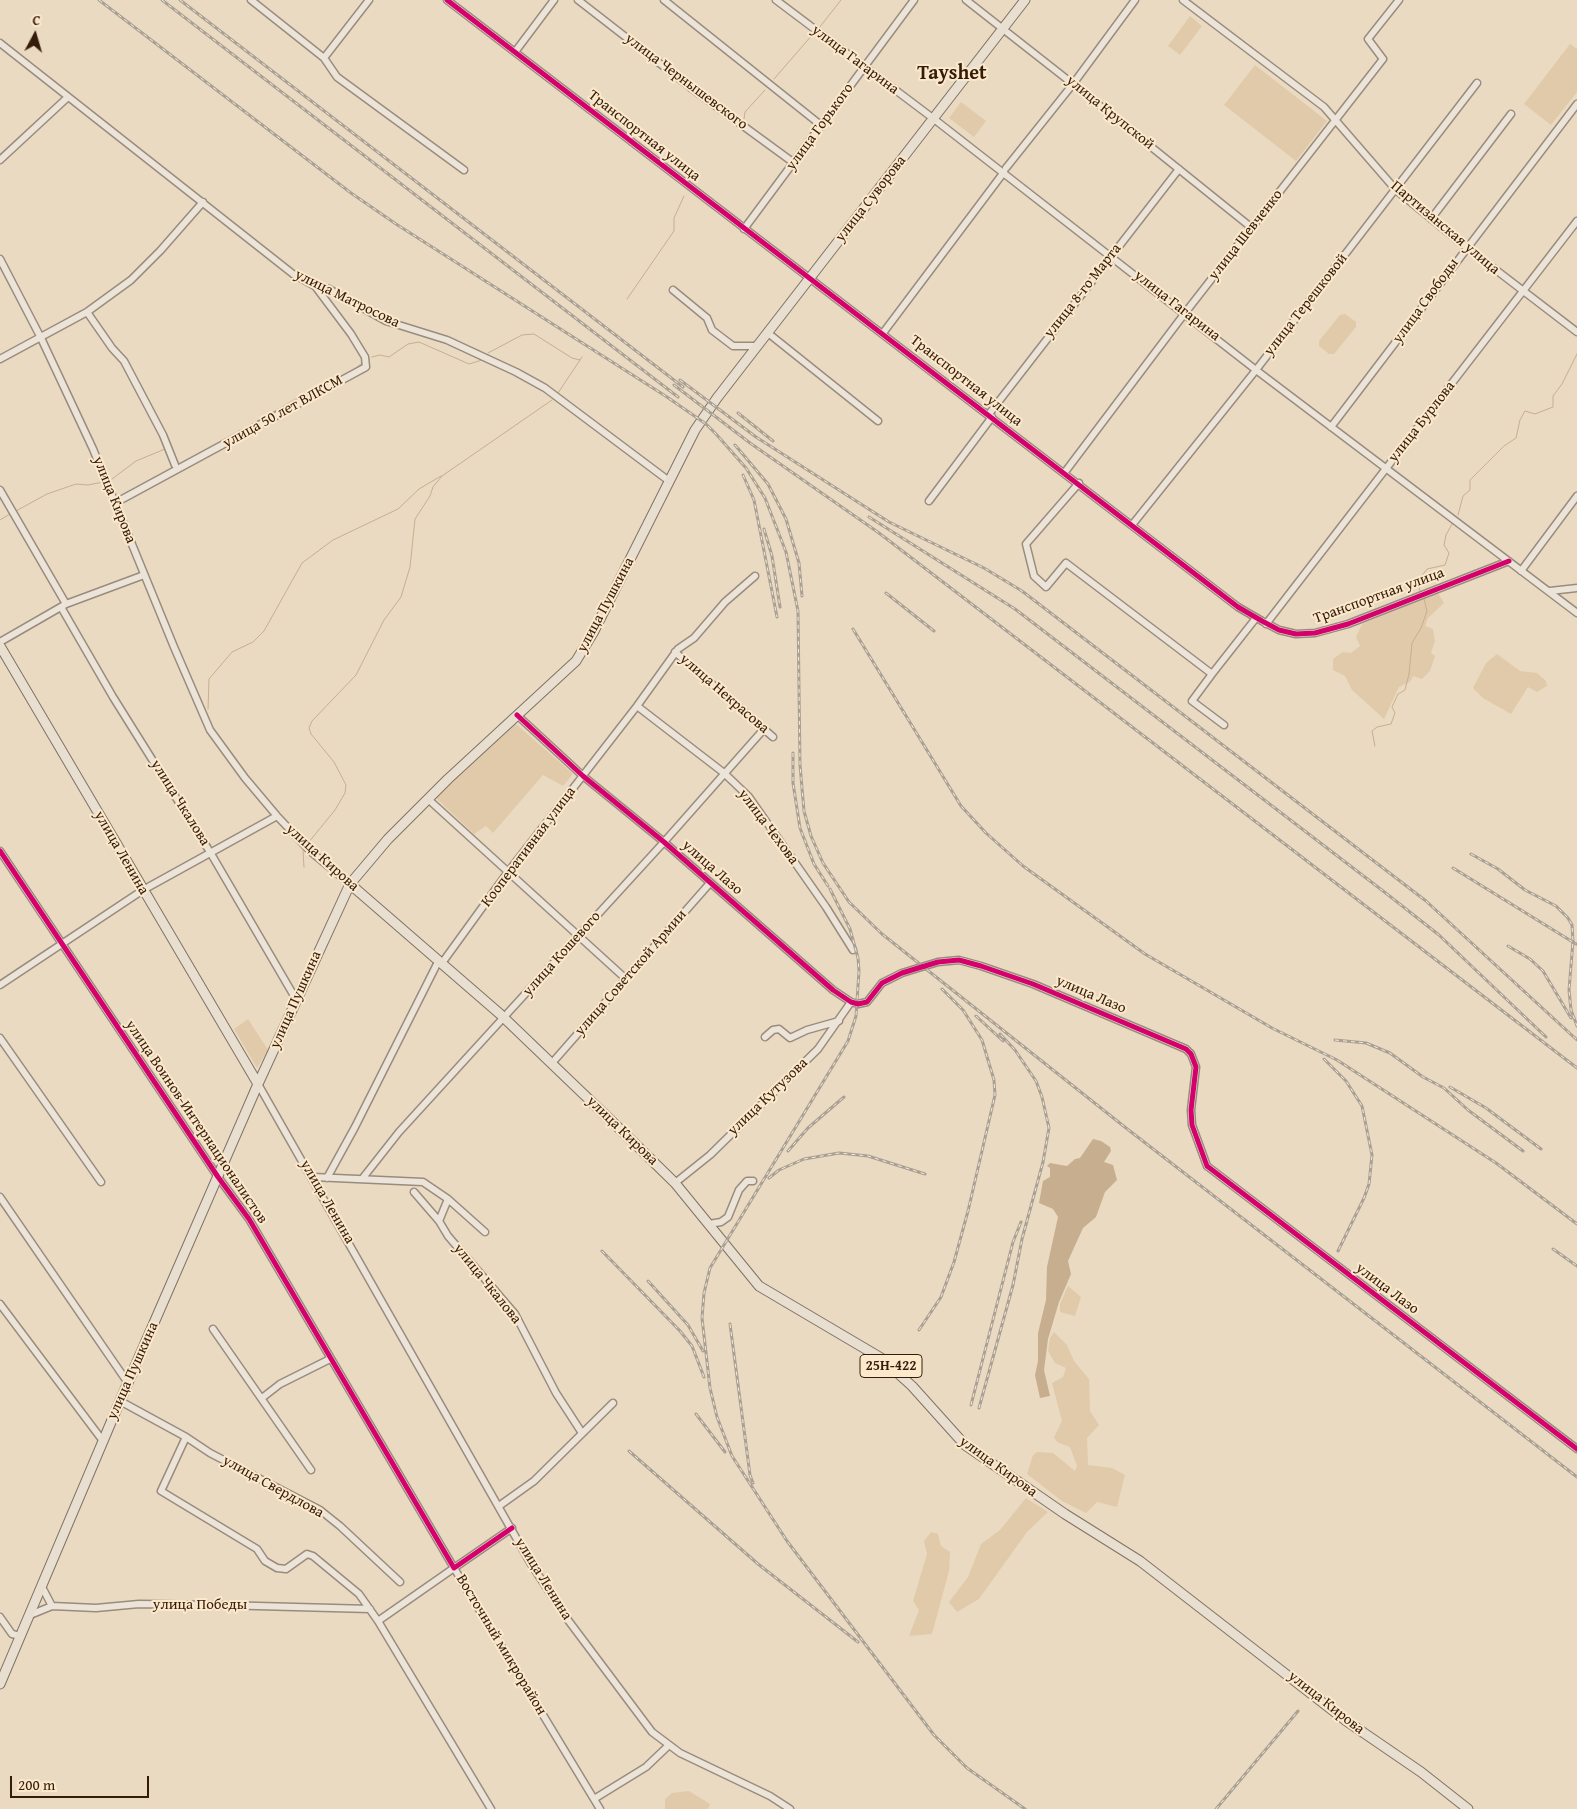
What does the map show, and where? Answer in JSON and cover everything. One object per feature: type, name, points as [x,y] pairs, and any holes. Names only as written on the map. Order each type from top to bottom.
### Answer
[{"type":"main road","name":"улица Суворова","points":[[717,398],[1026,0]]},
{"type":"main road","name":"улица Пушкина","points":[[0,1684],[120,1401],[258,1084],[350,884],[381,846],[428,799],[570,668],[583,652],[695,430],[717,398]]},
{"type":"main road","name":"улица Ленина","points":[[0,646],[258,1084]]},
{"type":"main road","name":"улица Кирова","points":[[350,884],[504,1018],[675,1183],[759,1286],[773,1296],[841,1332],[881,1358],[912,1386],[965,1445],[1065,1514],[1140,1561],[1345,1720],[1420,1772],[1468,1809]]},
{"type":"street","points":[[251,0],[324,58],[337,77],[464,170]]},
{"type":"street","points":[[324,58],[369,0]]},
{"type":"street","name":"Транспортная улица","points":[[447,0],[744,229],[1065,472],[1238,608],[1266,624],[1279,630],[1296,634],[1315,634],[1348,624],[1509,561]]},
{"type":"street","points":[[515,52],[554,0]]},
{"type":"street","name":"улица Чернышевского","points":[[578,0],[690,87],[794,163]]},
{"type":"street","points":[[664,0],[822,126]]},
{"type":"street","name":"улица Гагарина","points":[[776,0],[1005,170],[1256,370],[1577,613]]},
{"type":"street","name":"улица Горького","points":[[744,229],[822,126],[863,66],[914,0]]},
{"type":"street","name":"улица Крупской","points":[[966,0],[1252,228]]},
{"type":"street","points":[[883,333],[1135,0]]},
{"type":"street","name":"Партизанская улица","points":[[1184,0],[1265,60],[1337,119],[1396,190],[1431,220],[1577,332]]},
{"type":"street","name":"улица Шевченко","points":[[1065,472],[1185,312],[1383,59],[1368,39],[1399,0]]},
{"type":"street","name":"улица Матросова","points":[[0,43],[293,274],[315,286],[329,289],[386,321],[447,340],[516,372],[545,388],[669,481]]},
{"type":"street","name":"улица Терешковой","points":[[1132,525],[1256,370],[1477,84]]},
{"type":"street","points":[[0,160],[68,96]]},
{"type":"street","name":"улица Свободы","points":[[1331,427],[1466,247],[1577,104]]},
{"type":"street","points":[[1431,220],[1511,114]]},
{"type":"street","name":"улица 8-го Марта","points":[[929,501],[1111,255],[1178,169]]},
{"type":"street","points":[[0,359],[87,312],[131,280],[160,251],[203,202]]},
{"type":"street","name":"улица Бурлова","points":[[1266,624],[1577,221]]},
{"type":"street","name":"улица Кирова","points":[[0,259],[41,338],[93,449],[210,730],[245,778],[277,816],[310,851],[350,884]]},
{"type":"street","name":"улица 50 лет ВЛКСМ","points":[[115,503],[366,367],[365,358],[351,334],[315,286]]},
{"type":"street","points":[[673,290],[707,318],[712,330],[733,346],[758,346]]},
{"type":"street","points":[[87,312],[124,361],[163,435],[175,466]]},
{"type":"street","points":[[768,333],[878,421]]},
{"type":"street","points":[[1079,483],[1026,544],[1034,576],[1046,587],[1066,563],[1212,674]]},
{"type":"street","name":"улица Чкалова","points":[[0,490],[113,697],[210,852],[297,1000]]},
{"type":"street","points":[[1521,571],[1577,496]]},
{"type":"street","points":[[0,642],[64,606],[144,574]]},
{"type":"street","name":"Кооперативная улица","points":[[327,1178],[355,1128],[440,961],[637,706],[676,652],[694,638],[725,602],[755,576]]},
{"type":"street","points":[[1550,592],[1577,588]]},
{"type":"street","points":[[1224,725],[1192,701],[1256,618]]},
{"type":"street","name":"улица Некрасова","points":[[676,652],[773,737]]},
{"type":"street","name":"улица Чехова","points":[[637,706],[724,773],[749,797],[826,907],[853,950]]},
{"type":"street","name":"улица Лазо","points":[[517,716],[583,776],[664,842],[833,990],[851,1002],[858,1004],[867,1002],[882,983],[902,972],[938,962],[959,960],[1033,984],[1186,1049],[1191,1054],[1196,1067],[1191,1110],[1192,1125],[1207,1166],[1577,1450]]},
{"type":"street","name":"улица Кошевого","points":[[362,1180],[399,1132],[579,936],[764,729]]},
{"type":"street","points":[[428,799],[626,979]]},
{"type":"street","points":[[0,985],[142,890],[277,816]]},
{"type":"street","name":"улица Воинов-Интернационалистов","points":[[0,850],[218,1177],[249,1219],[454,1568]]},
{"type":"street","name":"улица Советской Армии","points":[[552,1063],[710,883]]},
{"type":"street","name":"улица Кутузова","points":[[675,1183],[710,1154],[818,1049],[851,1002]]},
{"type":"street","points":[[764,1037],[773,1030],[779,1029],[790,1038],[808,1030],[839,1021]]},
{"type":"street","points":[[0,1038],[101,1182]]},
{"type":"street","name":"улица Ленина","points":[[258,1084],[313,1177],[531,1564],[568,1620],[652,1732],[668,1746],[703,1766],[770,1796],[790,1809]]},
{"type":"street","points":[[313,1177],[423,1182],[448,1199],[485,1232]]},
{"type":"street","points":[[710,1224],[721,1222],[728,1217],[739,1190],[747,1181],[753,1181]]},
{"type":"street","name":"улица Чкалова","points":[[414,1192],[440,1221],[448,1236],[515,1314],[556,1393],[582,1433]]},
{"type":"street","points":[[0,1197],[128,1383]]},
{"type":"street","points":[[440,1221],[448,1199]]},
{"type":"street","points":[[0,1304],[103,1441]]},
{"type":"street","points":[[213,1328],[311,1470]]},
{"type":"street","points":[[262,1398],[280,1384],[330,1359]]},
{"type":"street","name":"улица Свердлова","points":[[120,1401],[186,1437],[210,1453],[320,1510],[347,1532],[400,1582]]},
{"type":"street","points":[[499,1506],[534,1481],[613,1403]]},
{"type":"street","points":[[186,1437],[161,1491],[257,1549],[264,1561],[277,1568],[286,1569],[307,1554],[313,1556],[359,1594],[378,1620],[491,1809]]},
{"type":"street","points":[[454,1568],[512,1528]]},
{"type":"street","name":"Восточный микрорайон","points":[[378,1620],[454,1568],[600,1809]]},
{"type":"street","points":[[30,1615],[52,1606],[42,1587]]},
{"type":"street","name":"улица Победы","points":[[52,1606],[96,1608],[139,1604],[370,1609]]},
{"type":"street","points":[[0,1617],[12,1634],[21,1636]]},
{"type":"street","points":[[594,1799],[646,1767],[668,1746]]},
{"type":"shaded area","points":[[1190,16],[1202,26],[1180,55],[1168,46]]},
{"type":"shaded area","points":[[1570,44],[1577,49],[1577,92],[1551,125],[1524,104]]},
{"type":"shaded area","points":[[1255,65],[1327,121],[1296,161],[1224,105]]},
{"type":"shaded area","points":[[961,102],[986,121],[974,137],[949,118]]},
{"type":"shaded area","points":[[1345,314],[1356,322],[1356,327],[1334,354],[1329,354],[1319,346],[1319,341],[1340,315]]},
{"type":"shaded area","points":[[1438,593],[1444,603],[1428,618],[1425,626],[1433,629],[1435,641],[1431,653],[1435,656],[1430,671],[1422,679],[1413,676],[1410,682],[1399,687],[1384,719],[1352,690],[1345,676],[1333,670],[1333,659],[1343,652],[1351,653],[1360,646],[1356,637],[1362,624]]},
{"type":"shaded area","points":[[1497,654],[1520,671],[1537,673],[1546,681],[1547,686],[1537,692],[1528,687],[1511,714],[1483,698],[1473,688],[1486,663]]},
{"type":"shaded area","points":[[516,724],[573,774],[563,786],[543,775],[493,833],[486,826],[474,834],[435,797],[500,736]]},
{"type":"shaded area","points":[[248,1019],[268,1050],[257,1068],[234,1029]]},
{"type":"shaded area","points":[[1093,1139],[1101,1141],[1110,1147],[1111,1151],[1104,1162],[1113,1165],[1117,1180],[1105,1192],[1096,1217],[1083,1228],[1068,1261],[1071,1274],[1059,1302],[1048,1339],[1044,1370],[1050,1396],[1040,1398],[1035,1375],[1038,1361],[1038,1333],[1046,1300],[1047,1267],[1058,1217],[1053,1209],[1039,1203],[1043,1181],[1050,1177],[1050,1168],[1047,1166],[1050,1163],[1067,1166],[1075,1159],[1080,1158]]},
{"type":"shaded area","points":[[1068,1286],[1081,1297],[1075,1316],[1060,1312],[1060,1304]]},
{"type":"shaded area","points":[[1054,1332],[1067,1345],[1074,1361],[1089,1379],[1090,1411],[1099,1425],[1087,1438],[1088,1465],[1112,1468],[1125,1475],[1117,1507],[1097,1502],[1086,1513],[1062,1501],[1027,1474],[1033,1455],[1037,1452],[1053,1453],[1075,1471],[1077,1466],[1070,1447],[1057,1442],[1054,1437],[1062,1421],[1052,1383],[1063,1377],[1066,1368],[1055,1363],[1048,1351],[1050,1338]]},
{"type":"shaded area","points":[[1026,1498],[1048,1512],[1027,1532],[979,1599],[957,1612],[949,1602],[968,1577],[981,1544],[1000,1530]]},
{"type":"shaded area","points":[[931,1532],[938,1534],[941,1546],[950,1552],[949,1571],[932,1634],[909,1636],[919,1610],[913,1601],[927,1554],[924,1541]]},
{"type":"shaded area","points":[[689,1791],[710,1804],[708,1809],[665,1809],[665,1799],[672,1793]]},
{"type":"waterway","points":[[819,28],[841,0]]},
{"type":"waterway","points":[[774,79],[813,34]]},
{"type":"waterway","points":[[744,119],[745,112],[765,90]]},
{"type":"waterway","points":[[627,299],[674,231],[674,218],[684,196]]},
{"type":"waterway","points":[[488,353],[522,335],[534,334],[572,358],[580,360]]},
{"type":"waterway","points":[[372,357],[380,355],[389,357],[408,344],[419,342],[469,364],[482,360]]},
{"type":"waterway","points":[[1458,515],[1463,496],[1470,490],[1470,480],[1504,446],[1516,438],[1520,420],[1525,411],[1535,414],[1553,407],[1553,396],[1562,384],[1577,354]]},
{"type":"waterway","points":[[558,393],[582,357]]},
{"type":"waterway","points":[[207,450],[320,385],[351,372],[362,363]]},
{"type":"waterway","points":[[308,843],[335,810],[345,793],[346,785],[334,762],[311,734],[309,728],[312,721],[356,675],[384,620],[401,597],[410,567],[415,519],[430,496],[433,487],[442,476],[552,400]]},
{"type":"waterway","points":[[112,479],[136,461],[165,449]]},
{"type":"waterway","points":[[208,709],[209,679],[232,652],[253,642],[264,631],[302,563],[333,540],[398,509],[419,489],[441,476]]},
{"type":"waterway","points":[[16,511],[47,494],[76,484],[88,485],[103,482]]},
{"type":"waterway","points":[[0,520],[10,514]]},
{"type":"waterway","points":[[1420,591],[1418,581],[1427,569],[1445,565],[1449,553],[1444,545],[1446,535],[1452,524]]},
{"type":"waterway","points":[[1375,746],[1372,731],[1377,727],[1391,724],[1395,713],[1392,707],[1398,694],[1405,690],[1409,674],[1412,643],[1421,628],[1427,611],[1424,599]]},
{"type":"waterway","points":[[303,851],[304,867]]},
{"type":"railway","points":[[99,0],[351,193],[706,424],[746,468],[765,498],[786,552],[798,611],[800,765],[804,811],[811,836],[823,863],[849,902],[882,934],[1126,1128],[1577,1477]]},
{"type":"railway","points":[[162,0],[678,397]]},
{"type":"railway","points":[[180,0],[683,387]]},
{"type":"railway","points":[[680,380],[756,437],[889,522],[984,568],[1022,591],[1426,901],[1577,1040]]},
{"type":"railway","points":[[674,385],[750,443],[879,533],[1577,1068]]},
{"type":"railway","points":[[738,413],[773,441]]},
{"type":"railway","points":[[735,445],[768,484],[786,519],[799,563],[802,596]]},
{"type":"railway","points":[[743,475],[754,500],[777,617]]},
{"type":"railway","points":[[869,517],[1015,609],[1387,894],[1439,935],[1546,1037]]},
{"type":"railway","points":[[764,529],[772,556],[780,607]]},
{"type":"railway","points":[[886,593],[934,631]]},
{"type":"railway","points":[[853,629],[961,806],[986,833],[1023,866],[1145,954],[1272,1028],[1337,1060],[1496,1163],[1577,1224]]},
{"type":"railway","points":[[793,753],[793,783],[800,828],[814,864],[828,886]]},
{"type":"railway","points":[[1471,854],[1498,869],[1525,890],[1556,906],[1568,918],[1572,925],[1573,941],[1569,990],[1571,1010],[1577,1026]]},
{"type":"railway","points":[[1453,868],[1576,944]]},
{"type":"railway","points":[[830,889],[850,929],[858,958],[856,1016],[848,1041],[710,1268],[704,1293],[702,1318],[710,1388],[717,1417],[732,1456],[787,1541],[934,1735],[967,1768],[1025,1809]]},
{"type":"railway","points":[[1508,946],[1530,959],[1543,971],[1571,1018]]},
{"type":"railway","points":[[919,1330],[941,1297],[954,1262],[995,1095],[994,1080],[982,1040],[963,1010],[942,989]]},
{"type":"railway","points":[[976,1016],[1003,1041]]},
{"type":"railway","points":[[979,1408],[1013,1285],[1022,1239],[1043,1162],[1049,1128],[1042,1097],[1036,1081],[1015,1050],[1000,1034]]},
{"type":"railway","points":[[1335,1040],[1366,1043],[1390,1053],[1423,1077],[1444,1088],[1468,1110],[1523,1151]]},
{"type":"railway","points":[[1324,1059],[1346,1081],[1362,1106],[1372,1155],[1369,1184],[1338,1251]]},
{"type":"railway","points":[[1450,1087],[1486,1108],[1541,1149]]},
{"type":"railway","points":[[788,1151],[808,1128],[844,1097]]},
{"type":"railway","points":[[769,1178],[779,1170],[804,1159],[839,1153],[868,1156],[925,1174]]},
{"type":"railway","points":[[971,1405],[1013,1242],[1021,1222]]},
{"type":"railway","points":[[1553,1249],[1577,1266]]},
{"type":"railway","points":[[602,1251],[680,1331],[692,1346],[704,1377]]},
{"type":"railway","points":[[648,1281],[688,1325],[703,1351]]},
{"type":"railway","points":[[730,1324],[750,1475],[753,1483]]},
{"type":"railway","points":[[696,1414],[725,1452]]},
{"type":"railway","points":[[629,1451],[758,1564],[858,1642]]},
{"type":"railway","points":[[1216,1809],[1298,1711]]},
{"type":"cycle path","points":[[447,0],[1238,607],[1279,630],[1296,634],[1315,633],[1348,624],[1509,561]]},
{"type":"cycle path","points":[[517,715],[583,776],[664,842],[833,990],[851,1002],[858,1004],[867,1002],[882,983],[902,973],[938,962],[959,960],[1033,984],[1186,1049],[1191,1054],[1196,1067],[1191,1110],[1192,1125],[1207,1166],[1577,1449]]},
{"type":"cycle path","points":[[0,851],[218,1177],[249,1219],[454,1568],[512,1528]]},
{"type":"district","name":"Tayshet","points":[[952,74]]}]
